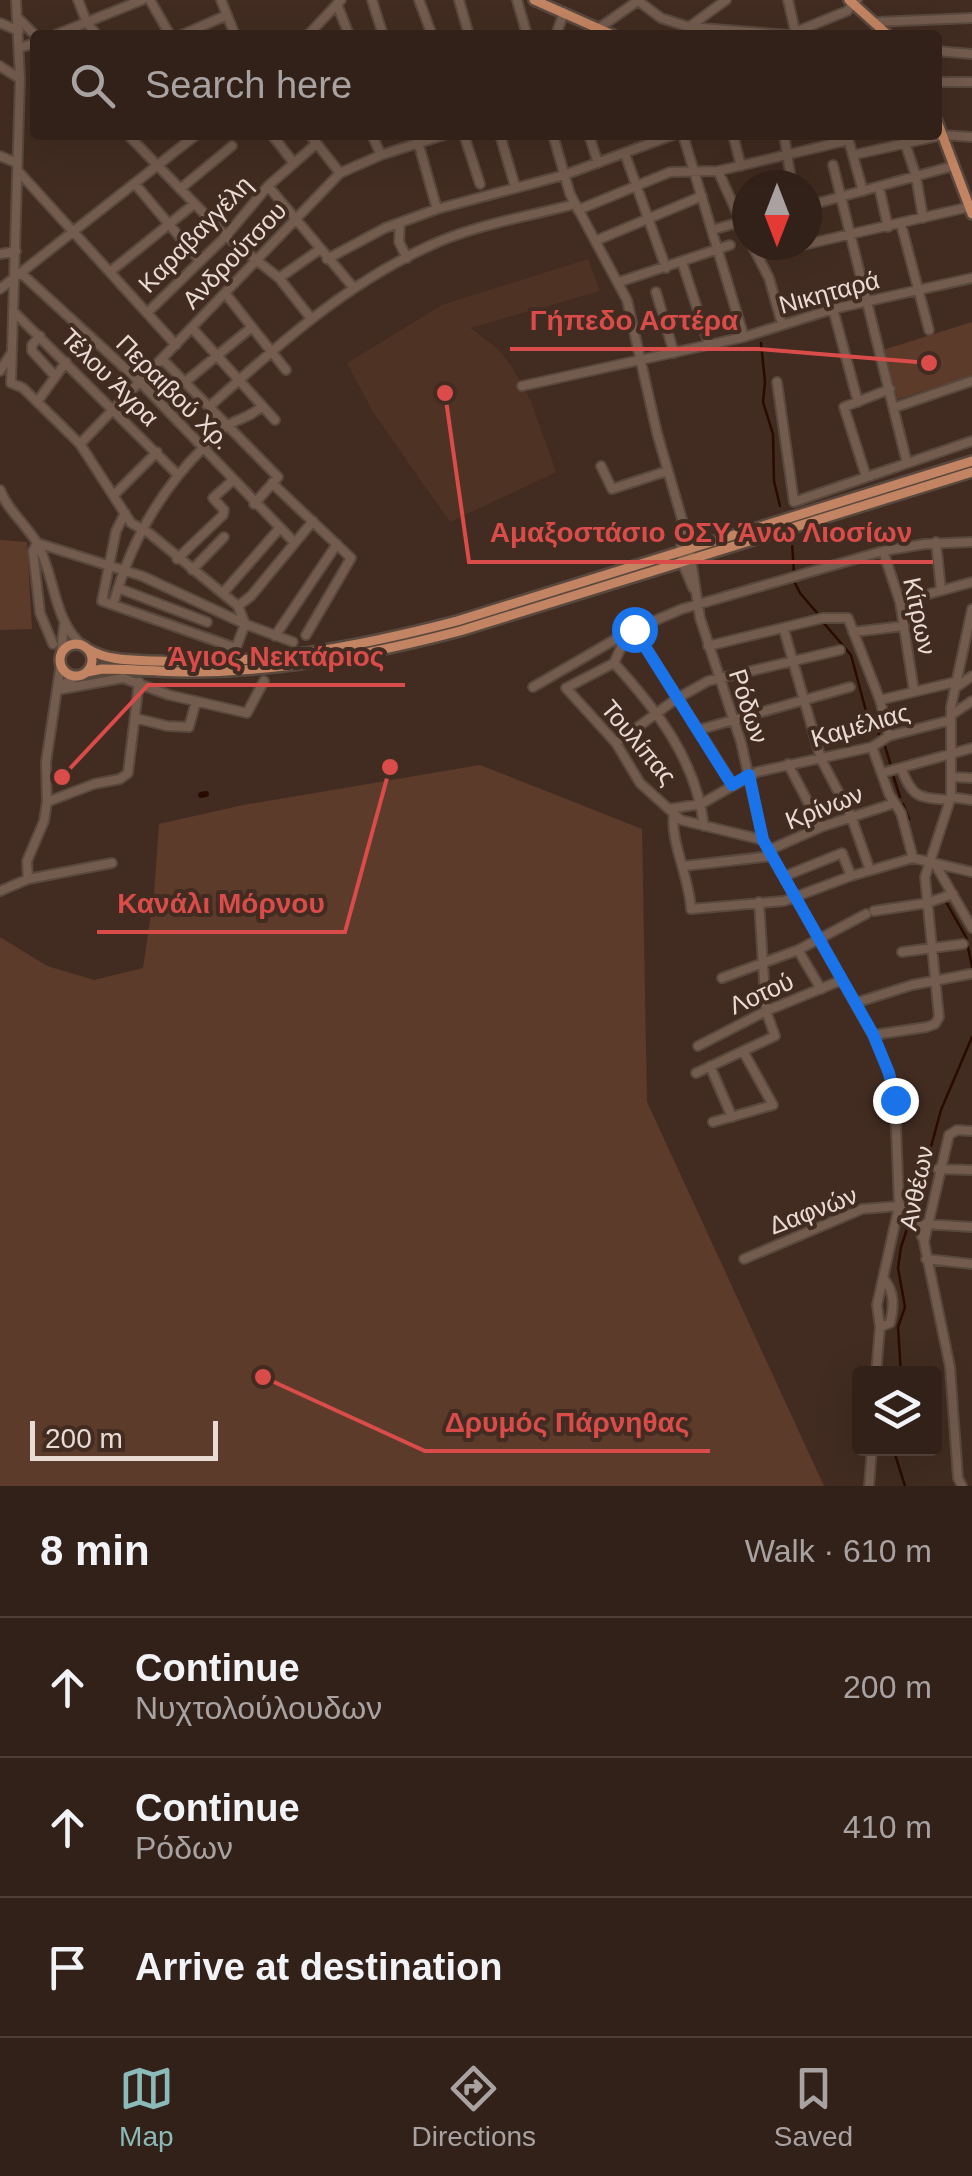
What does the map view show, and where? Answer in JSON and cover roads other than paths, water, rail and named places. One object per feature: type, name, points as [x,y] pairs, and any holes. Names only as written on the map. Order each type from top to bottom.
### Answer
[{"type":"main road","points":[[534,0],[549,2],[603,30]]},
{"type":"main road","points":[[854,2],[882,29]]},
{"type":"main road","points":[[943,135],[971,210]]},
{"type":"main road","points":[[972,461],[686,556],[460,631],[333,660],[228,671],[102,669],[82,674],[64,671],[61,658],[68,646],[114,658],[166,662],[247,660],[332,650],[457,621],[686,556],[972,472]]},
{"type":"main road","points":[[82,674],[92,658],[86,648]]},
{"type":"street","points":[[0,371],[18,276],[20,48],[16,0]]},
{"type":"street","points":[[78,0],[93,30]]},
{"type":"street","points":[[69,30],[146,0],[167,30]]},
{"type":"street","points":[[221,0],[234,30]]},
{"type":"street","points":[[372,0],[382,30]]},
{"type":"street","points":[[419,0],[430,30]]},
{"type":"street","points":[[459,0],[468,30]]},
{"type":"street","points":[[517,0],[526,30]]},
{"type":"street","points":[[599,28],[638,0],[660,18],[687,30]]},
{"type":"street","points":[[690,30],[725,0]]},
{"type":"street","points":[[795,30],[788,3],[802,0]]},
{"type":"street","points":[[313,30],[338,1]]},
{"type":"street","points":[[338,1],[347,30]]},
{"type":"street","points":[[805,30],[854,2]]},
{"type":"street","points":[[558,30],[564,12]]},
{"type":"street","points":[[193,30],[227,15]]},
{"type":"street","points":[[18,18],[31,30]]},
{"type":"street","points":[[882,29],[972,18]]},
{"type":"street","points":[[0,23],[19,32]]},
{"type":"street","points":[[320,23],[323,30]]},
{"type":"street","points":[[20,48],[30,44]]},
{"type":"street","points":[[942,51],[972,54]]},
{"type":"street","points":[[0,66],[20,79]]},
{"type":"street","points":[[942,82],[972,82]]},
{"type":"street","points":[[943,135],[972,137]]},
{"type":"street","points":[[133,140],[226,236],[279,278],[310,317]]},
{"type":"street","points":[[180,140],[183,145]]},
{"type":"street","points":[[0,289],[190,140]]},
{"type":"street","points":[[276,140],[293,162]]},
{"type":"street","points":[[313,140],[340,173]]},
{"type":"street","points":[[374,140],[382,155]]},
{"type":"street","name":"Ανδρούτσου","points":[[80,444],[340,173],[415,140]]},
{"type":"street","points":[[417,140],[438,210]]},
{"type":"street","points":[[466,140],[480,184]]},
{"type":"street","points":[[501,140],[515,186]]},
{"type":"street","name":"Ρόδων","points":[[554,140],[577,207],[627,300],[680,515],[697,604],[734,718],[763,840],[873,1034],[889,1073],[895,1100],[899,1206],[876,1304],[880,1327],[890,1322],[894,1306],[883,1278]]},
{"type":"street","points":[[591,140],[598,163]]},
{"type":"street","points":[[636,140],[639,148]]},
{"type":"street","points":[[327,259],[400,223],[515,186],[564,175],[660,140]]},
{"type":"street","points":[[685,140],[744,337]]},
{"type":"street","points":[[734,140],[741,166]]},
{"type":"street","points":[[785,140],[790,170]]},
{"type":"street","points":[[210,406],[310,317],[429,246],[577,207],[670,172],[718,172],[841,140]]},
{"type":"street","points":[[849,140],[864,191]]},
{"type":"street","points":[[892,140],[894,145]]},
{"type":"street","points":[[853,154],[919,140]]},
{"type":"street","points":[[904,143],[916,176],[923,218]]},
{"type":"street","name":"Καραβαγγέλη","points":[[148,312],[226,236],[268,186],[316,144]]},
{"type":"street","points":[[180,190],[232,146]]},
{"type":"street","points":[[625,154],[666,268]]},
{"type":"street","points":[[0,156],[17,167],[176,345]]},
{"type":"street","points":[[833,165],[907,463]]},
{"type":"street","points":[[822,202],[954,166]]},
{"type":"street","points":[[718,172],[732,198]]},
{"type":"street","points":[[135,184],[200,261]]},
{"type":"street","points":[[268,186],[353,288]]},
{"type":"street","points":[[879,187],[888,227]]},
{"type":"street","points":[[595,241],[702,196]]},
{"type":"street","points":[[111,271],[194,204]]},
{"type":"street","points":[[822,242],[971,210]]},
{"type":"street","points":[[400,223],[399,242],[407,258]]},
{"type":"street","points":[[712,230],[732,224]]},
{"type":"street","points":[[901,224],[930,330]]},
{"type":"street","points":[[619,282],[730,245]]},
{"type":"street","points":[[279,278],[319,250]]},
{"type":"street","points":[[0,254],[16,251]]},
{"type":"street","points":[[760,260],[782,324]]},
{"type":"street","points":[[682,262],[709,345]]},
{"type":"street","name":"Περαιβού Χρ.","points":[[18,276],[140,382],[294,542]]},
{"type":"street","name":"Νικηταρά","points":[[522,386],[744,337],[834,309],[972,278]]},
{"type":"street","points":[[656,292],[674,353]]},
{"type":"street","points":[[226,293],[286,370]]},
{"type":"street","points":[[834,309],[858,402]]},
{"type":"street","name":"Τέλου Άγρα","points":[[13,311],[177,474]]},
{"type":"street","points":[[185,382],[252,327]]},
{"type":"street","points":[[192,328],[274,420]]},
{"type":"street","points":[[40,336],[32,351],[56,376]]},
{"type":"street","points":[[5,354],[11,383]]},
{"type":"street","points":[[162,359],[350,558],[306,636]]},
{"type":"street","points":[[37,402],[66,362]]},
{"type":"street","points":[[896,408],[972,381]]},
{"type":"street","points":[[776,382],[794,502],[972,441]]},
{"type":"street","points":[[3,390],[11,383]]},
{"type":"street","points":[[11,383],[23,388],[80,444],[114,495],[125,513],[130,523],[238,606],[245,624],[236,648],[102,598],[118,524],[125,513]]},
{"type":"street","points":[[866,476],[844,406],[890,389]]},
{"type":"street","points":[[114,605],[123,569],[141,528],[177,474],[228,425],[261,407]]},
{"type":"street","points":[[114,495],[157,452]]},
{"type":"street","points":[[602,466],[612,488],[668,472]]},
{"type":"street","points":[[254,504],[275,480]]},
{"type":"street","points":[[177,559],[223,515],[224,510],[213,498],[232,481]]},
{"type":"street","points":[[0,490],[8,508],[37,543],[63,621],[46,762],[47,802],[27,860],[28,879]]},
{"type":"street","points":[[238,606],[251,596],[312,521]]},
{"type":"street","points":[[223,593],[279,529]]},
{"type":"street","points":[[192,570],[224,536]]},
{"type":"street","points":[[533,688],[631,631],[697,604],[883,551],[936,542],[972,542]]},
{"type":"street","points":[[936,542],[941,590]]},
{"type":"street","points":[[37,543],[123,569],[293,642]]},
{"type":"street","points":[[37,543],[33,552],[40,613],[53,644]]},
{"type":"street","points":[[275,636],[337,544]]},
{"type":"street","name":"Κίτρων","points":[[883,551],[900,602],[914,691]]},
{"type":"street","points":[[900,602],[972,582]]},
{"type":"street","points":[[118,588],[207,622]]},
{"type":"street","points":[[202,636],[211,608]]},
{"type":"street","points":[[873,1034],[927,1028],[938,1021],[926,876],[950,798],[954,686],[972,609]]},
{"type":"street","points":[[708,646],[823,618],[848,618],[890,736]]},
{"type":"street","points":[[63,621],[86,648]]},
{"type":"street","points":[[853,632],[904,626]]},
{"type":"street","points":[[784,630],[822,759],[851,816],[870,870]]},
{"type":"street","points":[[631,631],[614,662],[658,712],[678,747],[701,804],[704,826]]},
{"type":"street","points":[[631,631],[732,785]]},
{"type":"street","points":[[616,743],[676,699],[708,682],[840,650]]},
{"type":"street","name":"Τουλίπας","points":[[614,662],[566,688],[616,743],[640,783],[675,814]]},
{"type":"street","points":[[57,690],[82,674]]},
{"type":"street","points":[[880,700],[954,686],[972,676]]},
{"type":"street","points":[[57,690],[114,678],[246,713],[264,681]]},
{"type":"street","points":[[47,802],[124,776],[129,768],[138,682]]},
{"type":"street","points":[[698,730],[850,686]]},
{"type":"street","points":[[135,718],[189,727],[196,701]]},
{"type":"street","name":"Καμέλιας","points":[[675,814],[701,804],[749,775],[872,746],[890,736],[951,717],[972,701]]},
{"type":"street","points":[[872,746],[913,858]]},
{"type":"street","points":[[882,773],[972,748]]},
{"type":"street","points":[[788,764],[821,827]]},
{"type":"street","points":[[901,768],[909,788],[918,796],[972,800]]},
{"type":"street","points":[[953,778],[972,778]]},
{"type":"street","name":"Κρίνων","points":[[684,866],[770,853],[821,827],[895,802]]},
{"type":"street","points":[[763,840],[704,826],[675,814],[672,824],[691,909],[795,897],[913,858],[972,872]]},
{"type":"street","points":[[785,876],[842,853],[850,876]]},
{"type":"street","points":[[0,891],[28,879],[112,863]]},
{"type":"street","points":[[932,864],[968,911],[972,928]]},
{"type":"street","points":[[722,978],[763,966],[870,913],[953,894]]},
{"type":"street","points":[[696,1072],[775,1036],[766,1012],[759,902]]},
{"type":"street","points":[[902,952],[964,944]]},
{"type":"street","points":[[798,950],[821,989]]},
{"type":"street","points":[[855,1003],[970,974]]},
{"type":"street","name":"Λοτού","points":[[698,1046],[842,980]]},
{"type":"street","points":[[713,1122],[772,1105],[728,1030]]},
{"type":"street","points":[[710,1066],[732,1116]]},
{"type":"street","name":"Ανθέων","points":[[962,1486],[958,1478],[950,1367],[924,1242],[948,1135],[956,1130],[972,1131]]},
{"type":"street","points":[[938,1168],[972,1170]]},
{"type":"street","points":[[899,1206],[914,1214],[924,1242]]},
{"type":"street","name":"Δαφνών","points":[[744,1259],[862,1209],[899,1206]]},
{"type":"street","points":[[926,1224],[972,1227]]},
{"type":"street","points":[[926,1259],[972,1264]]},
{"type":"street","points":[[877,1366],[880,1327]]},
{"type":"street","points":[[869,1486],[871,1456]]},
{"type":"waterway","points":[[761,343],[763,402],[773,434],[774,481],[780,506]]},
{"type":"waterway","points":[[792,543],[794,572]]},
{"type":"waterway","points":[[794,581],[818,614]]},
{"type":"waterway","points":[[822,621],[851,655],[866,711],[880,736]]},
{"type":"waterway","points":[[884,743],[891,766]]},
{"type":"waterway","points":[[385,767],[390,767]]},
{"type":"waterway","points":[[893,775],[900,797]]},
{"type":"waterway","points":[[201,795],[206,794]]},
{"type":"waterway","points":[[903,804],[909,819]]},
{"type":"waterway","points":[[946,902],[966,937],[972,967]]},
{"type":"waterway","points":[[914,1209],[941,1110],[972,1037]]},
{"type":"waterway","points":[[900,1366],[898,1327],[905,1307],[898,1268],[909,1223]]},
{"type":"waterway","points":[[896,1456],[905,1486]]},
{"type":"place","name":"Γήπεδο Αστέρα","points":[[929,363]]},
{"type":"place","name":"Αμαξοστάσιο ΟΣΥ Άνω Λιοσίων","points":[[445,393]]},
{"type":"place","name":"Κανάλι Μόρνου","points":[[390,767]]},
{"type":"place","name":"Άγιος Νεκτάριος","points":[[62,777]]},
{"type":"place","name":"Δρυμός Πάρνηθας","points":[[263,1377]]}]
